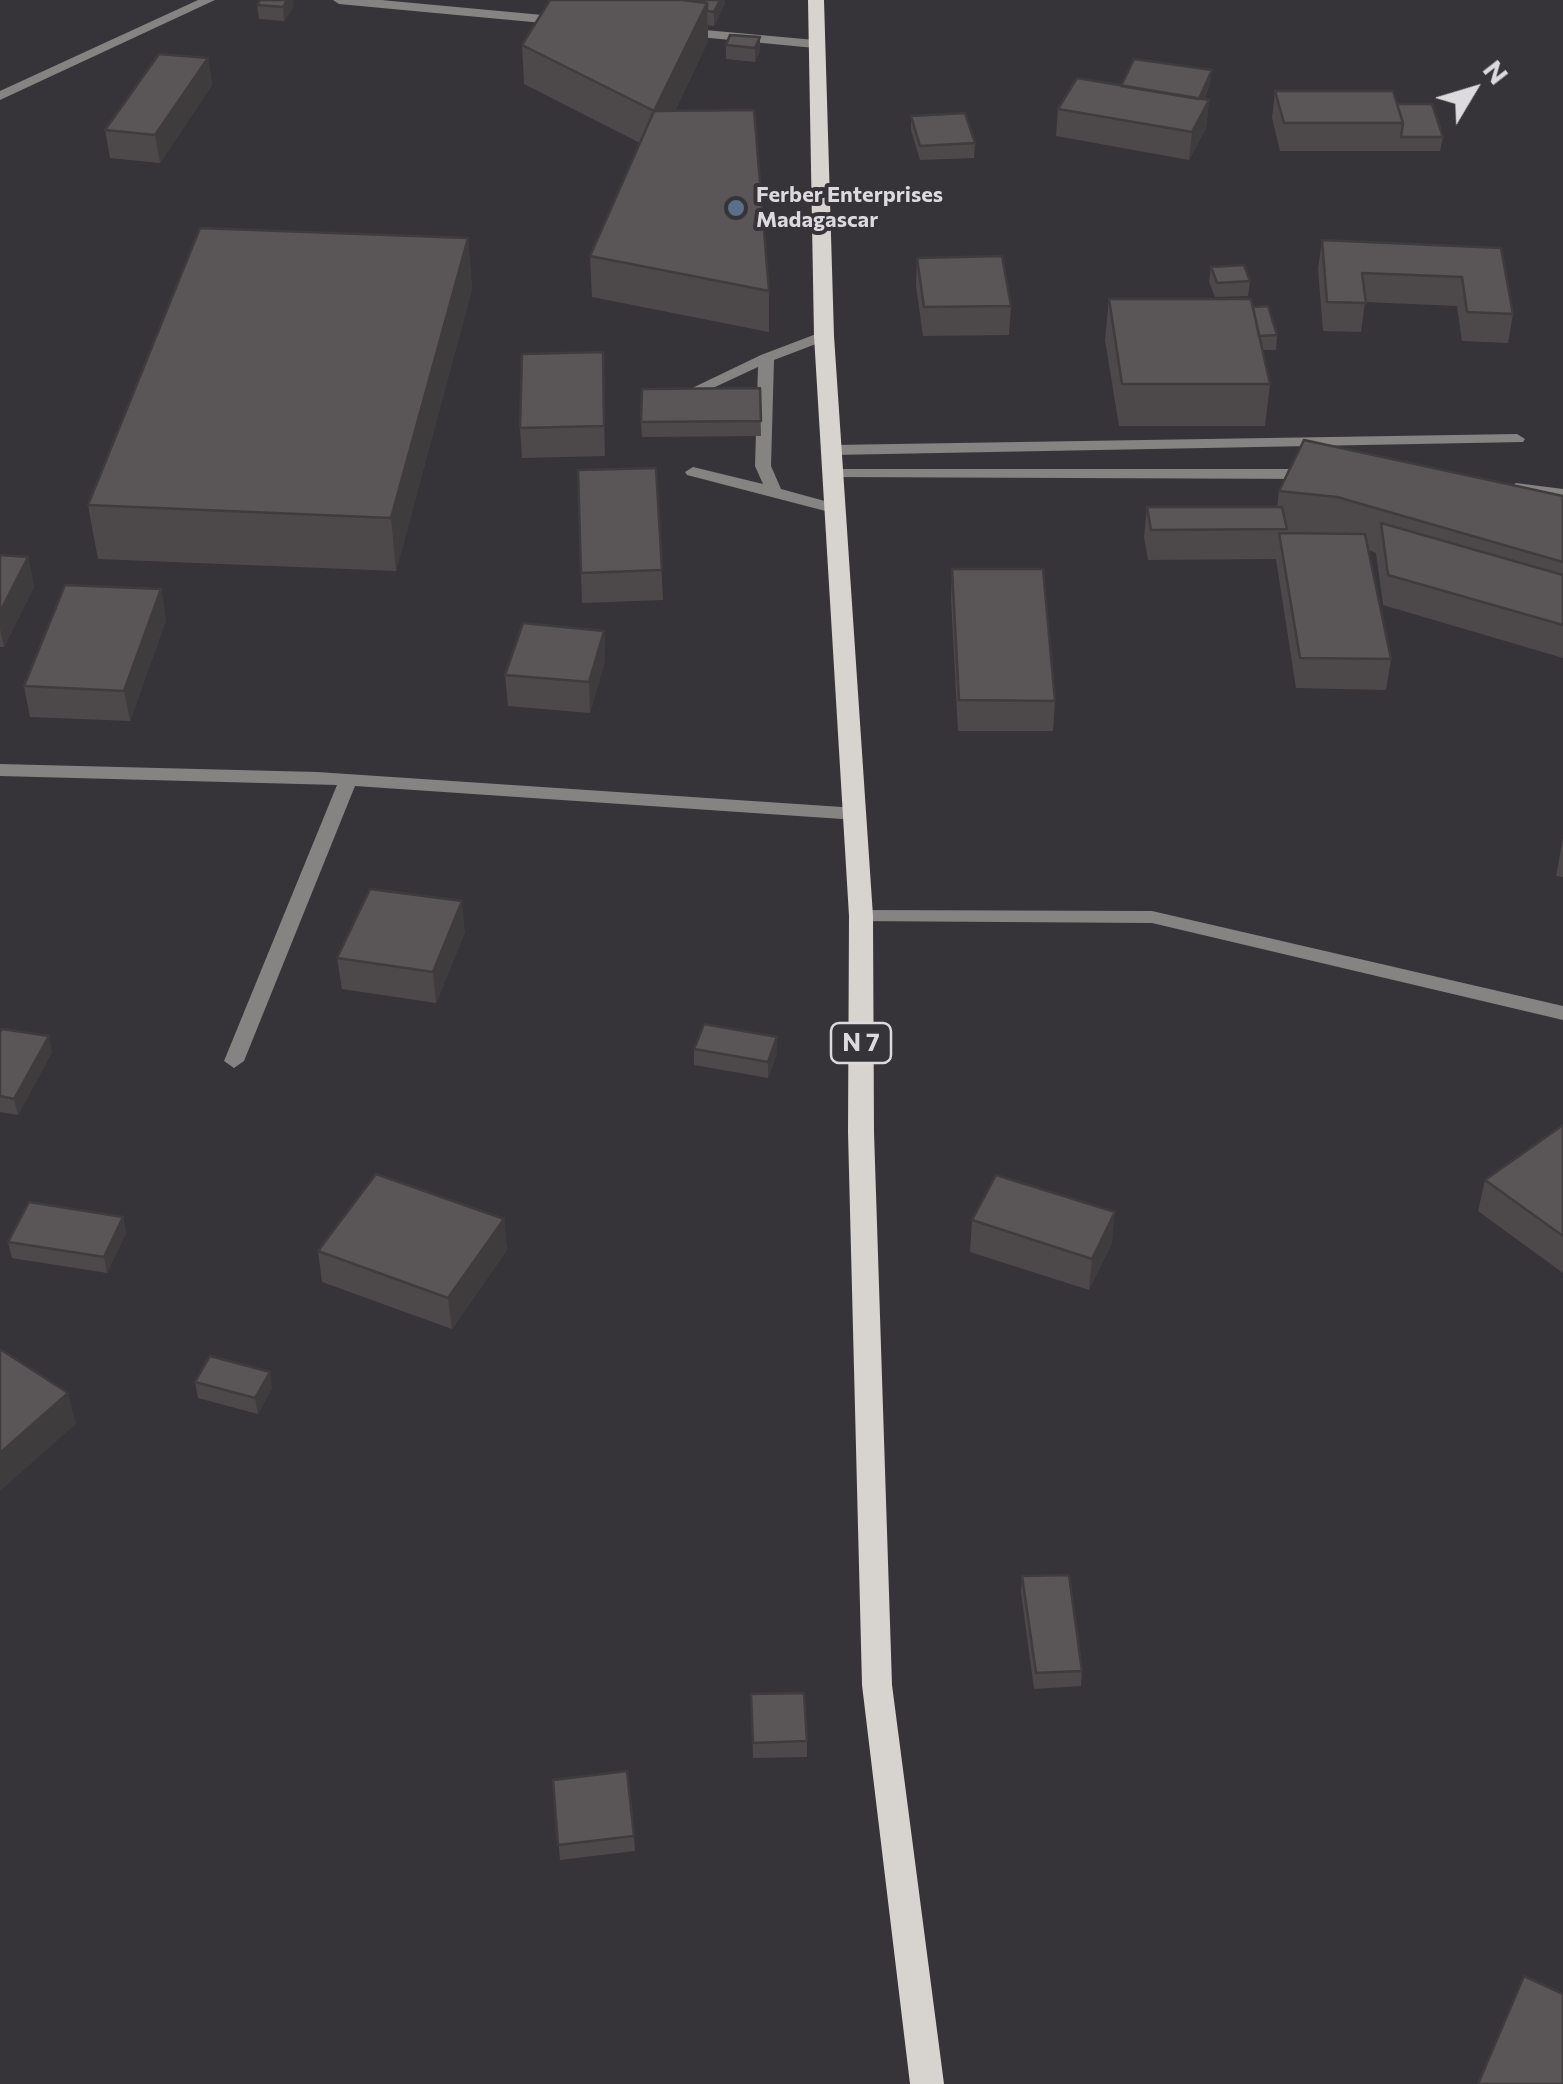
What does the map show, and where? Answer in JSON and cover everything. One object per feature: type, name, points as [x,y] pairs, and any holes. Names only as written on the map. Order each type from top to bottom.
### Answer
[{"type":"main road","name":"N 7","points":[[816,0],[824,336],[861,916],[861,1132],[877,1685],[927,2084]]},
{"type":"street","points":[[0,96],[209,0]]},
{"type":"street","points":[[339,0],[577,22]]},
{"type":"street","points":[[676,31],[815,44]]},
{"type":"street","points":[[694,391],[824,336]]},
{"type":"street","points":[[766,358],[763,466],[774,492]]},
{"type":"street","points":[[834,462],[1517,439]]},
{"type":"street","points":[[834,462],[1334,474]]},
{"type":"street","points":[[693,472],[837,509]]},
{"type":"street","points":[[1488,484],[1563,494]]},
{"type":"street","points":[[0,770],[348,780],[857,814]]},
{"type":"street","points":[[234,1061],[348,780]]},
{"type":"street","points":[[861,916],[1152,917],[1563,1013]]},
{"type":"building","points":[[260,0],[287,0],[283,7],[257,5]]},
{"type":"building","points":[[550,0],[707,3],[654,111],[522,45]]},
{"type":"building","points":[[682,0],[720,0],[714,12],[707,11],[707,3]]},
{"type":"building","points":[[730,35],[760,37],[755,48],[726,45]]},
{"type":"building","points":[[159,54],[208,58],[155,135],[105,130]]},
{"type":"building","points":[[1134,59],[1212,70],[1199,99],[1121,86]]},
{"type":"building","points":[[1077,78],[1209,100],[1192,132],[1058,109]]},
{"type":"building","points":[[1275,91],[1393,91],[1403,123],[1284,123]]},
{"type":"building","points":[[1397,104],[1432,104],[1443,137],[1401,137],[1403,123]]},
{"type":"building","points":[[754,110],[769,291],[590,256],[654,111]]},
{"type":"building","points":[[965,113],[975,143],[920,146],[911,116]]},
{"type":"building","points":[[200,228],[468,238],[391,518],[88,505]]},
{"type":"building","points":[[1322,240],[1501,248],[1513,314],[1467,312],[1462,277],[1362,273],[1366,303],[1327,302]]},
{"type":"building","points":[[1002,256],[1011,306],[924,307],[917,258]]},
{"type":"building","points":[[1244,265],[1250,281],[1217,283],[1211,267]]},
{"type":"building","points":[[1109,299],[1251,299],[1270,384],[1122,384]]},
{"type":"building","points":[[1268,306],[1277,335],[1259,336],[1253,307]]},
{"type":"building","points":[[603,352],[604,426],[520,428],[522,354]]},
{"type":"building","points":[[760,388],[761,421],[641,422],[642,389]]},
{"type":"building","points":[[1304,440],[1563,496],[1563,562],[1337,497],[1279,491]]},
{"type":"building","points":[[656,468],[662,570],[581,573],[578,470]]},
{"type":"building","points":[[1147,507],[1282,507],[1287,529],[1151,530]]},
{"type":"building","points":[[1381,523],[1563,575],[1563,625],[1388,575]]},
{"type":"building","points":[[1279,533],[1365,534],[1391,659],[1300,658]]},
{"type":"building","points":[[0,555],[28,557],[0,612]]},
{"type":"building","points":[[952,569],[1043,569],[1055,701],[959,700]]},
{"type":"building","points":[[65,585],[161,589],[124,691],[24,686]]},
{"type":"building","points":[[523,623],[604,631],[589,682],[505,675]]},
{"type":"building","points":[[370,889],[462,901],[433,972],[337,958]]},
{"type":"building","points":[[704,1024],[777,1037],[768,1062],[694,1049]]},
{"type":"building","points":[[2,1029],[49,1036],[14,1099],[0,1096]]},
{"type":"building","points":[[1563,1125],[1563,1236],[1485,1180]]},
{"type":"building","points":[[376,1174],[504,1219],[448,1298],[318,1251]]},
{"type":"building","points":[[996,1175],[1115,1212],[1092,1259],[972,1220]]},
{"type":"building","points":[[29,1202],[123,1217],[104,1257],[8,1242]]},
{"type":"building","points":[[0,1349],[68,1393],[0,1453]]},
{"type":"building","points":[[210,1356],[270,1372],[255,1398],[195,1382]]},
{"type":"building","points":[[1069,1575],[1082,1671],[1036,1673],[1022,1576]]},
{"type":"building","points":[[804,1693],[807,1741],[753,1743],[751,1694]]},
{"type":"building","points":[[627,1771],[634,1836],[558,1845],[553,1780]]},
{"type":"building","points":[[1524,1976],[1563,1994],[1563,2084],[1478,2084]]},
{"type":"place","name":"Ferber Enterprises Madagascar","points":[[736,208]]}]
